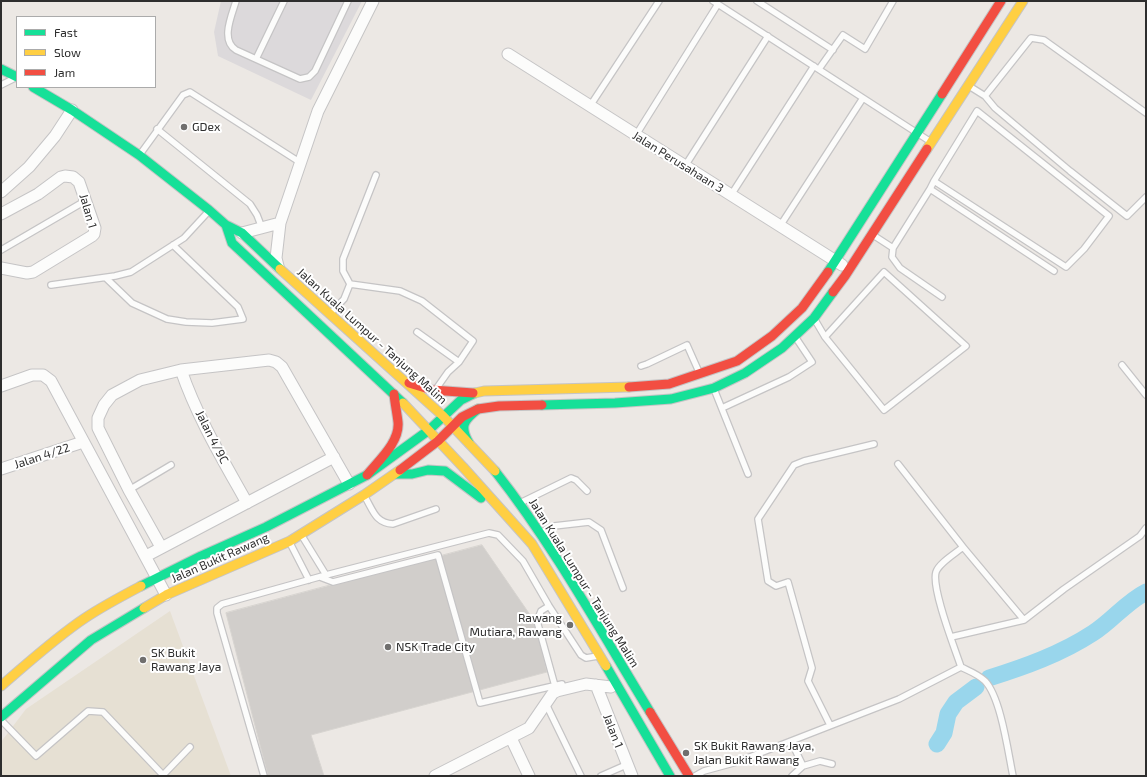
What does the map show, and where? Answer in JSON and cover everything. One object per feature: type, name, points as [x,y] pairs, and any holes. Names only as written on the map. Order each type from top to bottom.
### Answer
[{"type":"street","points":[[278,266],[276,258],[280,223],[318,111],[373,1]]},
{"type":"street","points":[[402,380],[419,387],[435,390],[473,393],[484,391],[635,386],[670,384],[737,361],[772,336],[802,308],[836,261],[1002,1]]},
{"type":"street","points":[[470,446],[462,429],[466,420],[478,409],[499,406],[636,402],[671,399],[714,388],[744,373],[782,348],[814,318],[849,269],[1023,1]]},
{"type":"street","name":"Jalan Perusahaan 3","points":[[508,54],[849,269]]},
{"type":"street","points":[[1,69],[16,76]]},
{"type":"street","name":"Jalan Kuala Lumpur - Tanjung Malim","points":[[35,88],[72,110],[140,155],[226,225],[242,233],[443,416],[495,471],[541,533],[689,776]]},
{"type":"street","points":[[16,206],[3,191],[30,167],[55,136],[72,110]]},
{"type":"street","name":"Jalan 1","points":[[1,214],[38,194],[61,178],[65,176],[73,177],[79,182],[95,228],[92,236],[33,272],[27,273],[1,268]]},
{"type":"street","points":[[242,233],[280,223]]},
{"type":"street","name":"Jalan Kuala Lumpur - Tanjung Malim","points":[[226,225],[232,243],[394,394],[498,505],[532,544],[670,776]]},
{"type":"street","points":[[161,548],[129,490],[98,428],[98,418],[104,405],[112,395],[140,380],[181,370],[269,360],[276,362],[282,367],[349,484]]},
{"type":"street","name":"Jalan 4/9C","points":[[181,370],[186,387],[213,441],[247,502]]},
{"type":"street","points":[[1,386],[32,375],[43,375],[51,381],[158,577],[166,595]]},
{"type":"street","points":[[635,386],[636,402]]},
{"type":"street","name":"Jalan Bukit Rawang","points":[[1,718],[9,688],[31,660],[84,619],[116,599],[158,577],[266,527],[366,475],[428,430],[461,400],[473,393]]},
{"type":"street","points":[[366,475],[386,452],[396,437],[398,423],[394,394]]},
{"type":"street","name":"Jalan Bukit Rawang","points":[[9,688],[166,595],[290,541],[395,474],[438,441],[462,417],[478,409]]},
{"type":"street","name":"Jalan 4/22","points":[[1,469],[83,442]]},
{"type":"street","points":[[146,556],[334,457]]},
{"type":"street","points":[[395,474],[412,474],[428,470],[445,471],[480,497],[532,544]]},
{"type":"street","points":[[266,527],[284,524],[291,526],[301,534]]},
{"type":"street","points":[[441,775],[529,728],[553,693],[586,684],[611,687]]},
{"type":"street","name":"Jalan 1","points":[[596,685],[626,765],[632,776]]},
{"type":"street","points":[[511,738],[529,776]]},
{"type":"lane","points":[[236,1],[228,34],[228,41],[230,45],[236,50],[300,79],[309,77],[315,70],[348,1]]},
{"type":"lane","points":[[256,59],[284,1]]},
{"type":"lane","points":[[590,106],[659,1]]},
{"type":"lane","points":[[757,1],[832,50]]},
{"type":"lane","points":[[819,69],[843,35],[864,49],[894,1]]},
{"type":"lane","points":[[636,135],[715,3],[932,142]]},
{"type":"lane","points":[[685,166],[768,36]]},
{"type":"lane","points":[[985,96],[1031,38],[1044,40],[1146,113]]},
{"type":"lane","points":[[731,195],[814,66]]},
{"type":"lane","points":[[1,85],[16,78]]},
{"type":"lane","points":[[969,85],[985,96],[995,108],[1070,171],[1127,216],[1146,197]]},
{"type":"lane","points":[[140,155],[157,129],[183,95],[190,92],[301,163]]},
{"type":"lane","points":[[780,226],[863,98]]},
{"type":"lane","points":[[934,181],[1066,267],[1084,249],[1109,216],[977,111],[934,181],[930,188],[893,248],[892,257],[900,268],[942,297]]},
{"type":"lane","points":[[157,129],[250,204],[257,214],[262,228]]},
{"type":"lane","points":[[350,284],[343,271],[343,259],[376,175]]},
{"type":"lane","points":[[930,188],[1054,271]]},
{"type":"lane","points":[[1,250],[85,201]]},
{"type":"lane","points":[[51,285],[106,278],[131,272],[184,238],[209,210]]},
{"type":"lane","points":[[872,234],[893,248]]},
{"type":"lane","points":[[106,278],[132,303],[167,319],[186,322],[212,322],[243,319],[238,307],[173,246]]},
{"type":"lane","points":[[814,318],[825,337],[884,410],[966,346],[884,272],[825,337]]},
{"type":"lane","points":[[330,313],[344,299],[350,284]]},
{"type":"lane","points":[[350,284],[400,291],[422,301],[473,341],[459,362],[448,372],[435,390]]},
{"type":"lane","points":[[417,332],[459,362]]},
{"type":"lane","points":[[722,408],[789,377],[812,362],[795,336]]},
{"type":"lane","points":[[641,366],[687,345],[700,374]]},
{"type":"lane","points":[[1122,365],[1146,395]]},
{"type":"lane","points":[[714,388],[748,474]]},
{"type":"lane","points":[[830,726],[808,681],[812,668],[788,582],[776,586],[768,580],[758,519],[794,465],[804,461],[874,444]]},
{"type":"lane","points":[[898,464],[963,547],[1024,620]]},
{"type":"lane","points":[[129,490],[171,465]]},
{"type":"lane","points":[[520,503],[571,478],[576,480],[587,491]]},
{"type":"lane","points":[[364,495],[377,518],[388,524],[393,524],[436,509]]},
{"type":"lane","points":[[541,533],[554,526],[589,522],[601,530],[623,588]]},
{"type":"lane","points":[[951,637],[1024,620],[1064,589],[1140,536],[1146,528]]},
{"type":"lane","points":[[264,776],[217,610],[217,608],[222,604],[326,575],[489,533],[498,535],[523,561],[549,606],[582,655],[586,658],[600,656]]},
{"type":"lane","points":[[301,534],[326,575]]},
{"type":"lane","points":[[290,541],[309,580]]},
{"type":"lane","points":[[963,547],[939,567],[936,573],[938,599],[961,667],[975,674],[985,682],[993,695],[1001,718],[1013,776]]},
{"type":"lane","points":[[319,577],[333,582],[438,555],[480,703],[576,681],[602,682],[611,687],[632,721],[648,738]]},
{"type":"lane","points":[[549,606],[540,611],[537,621],[556,686]]},
{"type":"lane","points":[[695,776],[704,771],[737,762],[899,699],[961,667]]},
{"type":"lane","points":[[546,704],[580,776]]},
{"type":"lane","points":[[1,718],[36,756],[88,711],[102,712],[162,775],[190,748]]},
{"type":"lane","points":[[791,741],[803,766]]},
{"type":"lane","points":[[792,776],[803,766],[820,761],[832,764]]},
{"type":"lane","points":[[601,776],[626,765]]},
{"type":"shaded area","points":[[221,1],[362,1],[311,100],[218,56],[214,32]]},
{"type":"shaded area","name":"SK Bukit Rawang Jaya","points":[[170,611],[231,776],[1,776],[1,742],[26,709]]},
{"type":"building","name":"NSK Trade City","points":[[482,545],[535,622],[547,672],[311,735],[324,776],[268,776],[226,613]]},
{"type":"waterway","points":[[989,678],[1042,659],[1081,641],[1100,628],[1132,601],[1146,592]]},
{"type":"waterway","points":[[937,744],[944,733],[948,714],[956,702],[976,687]]},
{"type":"traffic: fast","points":[[1,69],[16,76]]},
{"type":"traffic: fast","points":[[35,88],[72,110],[139,155],[226,225],[242,233],[280,269]]},
{"type":"traffic: fast","points":[[828,272],[942,94]]},
{"type":"traffic: fast","points":[[226,225],[232,243],[403,403]]},
{"type":"traffic: fast","points":[[542,405],[615,403],[671,399],[714,388],[745,373],[782,348],[814,318],[833,292]]},
{"type":"traffic: fast","points":[[141,586],[201,556],[266,527],[367,475],[429,430],[461,400],[475,393]]},
{"type":"traffic: fast","points":[[469,443],[464,432],[464,424],[466,420],[478,409]]},
{"type":"traffic: fast","points":[[395,474],[412,474],[428,470],[445,471],[481,498]]},
{"type":"traffic: fast","points":[[495,471],[517,500],[557,559],[595,619],[650,712]]},
{"type":"traffic: fast","points":[[1,717],[91,640],[144,608]]},
{"type":"traffic: fast","points":[[606,666],[670,776]]},
{"type":"traffic: slow","points":[[927,149],[1023,1]]},
{"type":"traffic: slow","points":[[280,269],[443,416],[495,471]]},
{"type":"traffic: slow","points":[[475,393],[484,391],[629,387]]},
{"type":"traffic: slow","points":[[403,403],[532,544],[606,666]]},
{"type":"traffic: slow","points":[[144,608],[166,595],[290,541],[364,495],[400,470]]},
{"type":"traffic: slow","points":[[1,686],[42,651],[85,618],[141,586]]},
{"type":"traffic: jam","points":[[942,94],[1001,1]]},
{"type":"traffic: jam","points":[[833,292],[845,276],[927,149]]},
{"type":"traffic: jam","points":[[629,387],[669,384],[737,361],[772,336],[802,308],[828,272]]},
{"type":"traffic: jam","points":[[409,383],[432,390],[473,393]]},
{"type":"traffic: jam","points":[[367,475],[388,450],[396,437],[398,422],[394,394]]},
{"type":"traffic: jam","points":[[400,470],[438,441],[462,417],[478,409],[499,406],[542,405]]},
{"type":"traffic: jam","points":[[650,712],[689,776]]},
{"type":"place","name":"GDex","points":[[184,127]]},
{"type":"place","name":"Rawang Mutiara, Rawang","points":[[570,625]]},
{"type":"place","name":"NSK Trade City","points":[[388,647]]},
{"type":"place","name":"SK Bukit Rawang Jaya","points":[[143,660]]},
{"type":"place","name":"SK Bukit Rawang Jaya, Jalan Bukit Rawang","points":[[686,753]]}]
